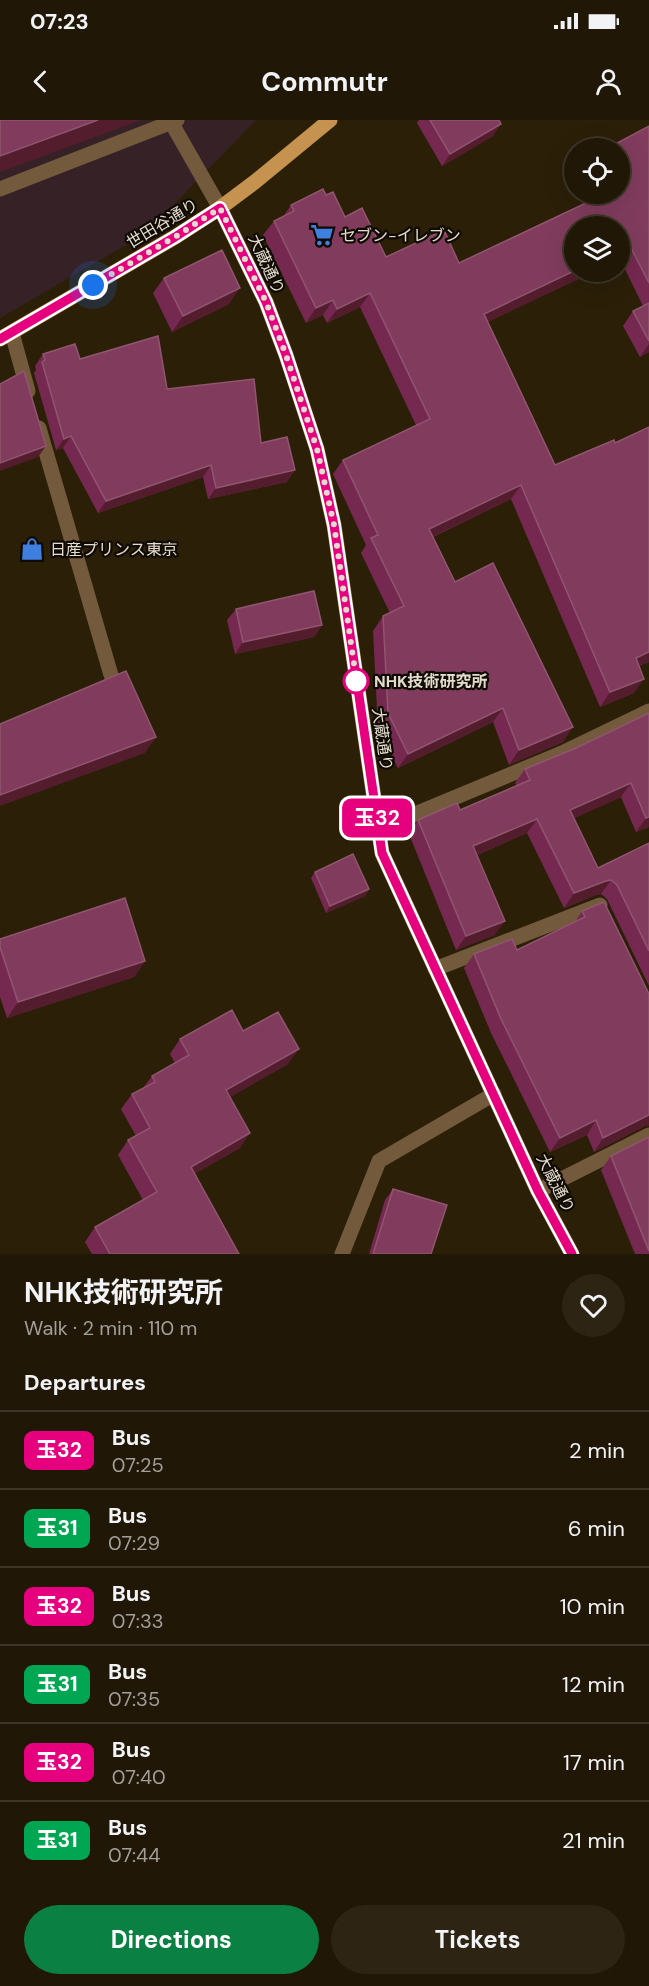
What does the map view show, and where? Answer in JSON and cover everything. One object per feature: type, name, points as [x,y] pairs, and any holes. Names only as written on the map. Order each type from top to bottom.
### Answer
[{"type":"main road","name":"世田谷通り","points":[[6,336],[220,208],[330,120]]},
{"type":"street","points":[[0,189],[174,121],[220,208]]},
{"type":"street","name":"大蔵通り","points":[[220,208],[266,302],[317,449],[334,525],[382,853],[538,1191],[572,1254]]},
{"type":"street","points":[[6,336],[33,407],[111,675]]},
{"type":"street","points":[[379,829],[562,753],[649,711]]},
{"type":"street","points":[[435,969],[599,904],[604,914]]},
{"type":"street","points":[[342,1254],[379,1161],[494,1094]]},
{"type":"street","points":[[538,1191],[649,1136]]},
{"type":"shaded area","points":[[0,120],[256,120],[145,234],[0,318]]},
{"type":"building","points":[[0,120],[98,120],[0,156]]},
{"type":"building","points":[[430,120],[499,120],[501,124],[450,154]]},
{"type":"building","points":[[649,126],[649,283],[630,246],[630,216],[564,216],[564,276],[484,314],[555,465],[614,440],[615,443],[649,427],[649,652],[636,658],[644,679],[610,692],[521,485],[429,529],[455,582],[493,563],[573,727],[519,750],[503,708],[408,754],[388,713],[383,616],[404,606],[371,538],[378,535],[343,460],[430,419],[370,293],[337,309],[333,300],[316,308],[274,221],[294,211],[291,205],[323,189],[326,195],[333,192],[345,217],[362,208],[386,257],[444,230],[459,263],[584,204],[630,204],[630,138],[627,138]]},
{"type":"building","points":[[222,250],[240,288],[183,316],[164,278]]},
{"type":"building","points":[[649,303],[649,341],[633,311]]},
{"type":"building","points":[[158,336],[167,389],[254,379],[261,443],[287,437],[295,470],[216,488],[211,465],[106,501],[71,436],[64,439],[42,362],[45,360],[43,354],[75,344],[80,359]]},
{"type":"building","points":[[24,371],[46,446],[0,463],[0,384]]},
{"type":"building","points":[[314,591],[322,625],[243,642],[236,609]]},
{"type":"building","points":[[126,671],[156,737],[0,795],[0,724]]},
{"type":"building","points":[[649,713],[649,817],[646,818],[631,783],[570,810],[598,868],[649,843],[649,951],[617,885],[611,880],[574,893],[537,819],[473,846],[505,921],[466,936],[418,820],[457,803],[460,810],[530,780],[525,769],[576,748]]},
{"type":"building","points":[[353,854],[369,889],[330,906],[315,872]]},
{"type":"building","points":[[125,898],[145,961],[18,1002],[0,947],[0,939]]},
{"type":"building","points":[[604,902],[649,994],[649,1115],[603,1138],[596,1120],[560,1138],[501,1019],[474,954],[512,939],[517,950],[585,917],[582,911]]},
{"type":"building","points":[[232,1010],[243,1031],[278,1012],[299,1049],[226,1090],[250,1133],[191,1167],[239,1254],[110,1254],[95,1227],[157,1192],[128,1140],[150,1128],[132,1094],[155,1082],[152,1076],[189,1055],[180,1039]]},
{"type":"building","points":[[649,1137],[649,1251],[611,1156]]},
{"type":"building","points":[[393,1189],[447,1205],[431,1254],[373,1254]]},
{"type":"bus line","name":"玉32","points":[[0,339],[175,237],[220,208],[266,302],[317,449],[334,525],[382,853],[538,1191],[572,1254]]},
{"type":"place","name":"セブン-イレブン","points":[[322,235]]},
{"type":"place","name":"日産プリンス東京","points":[[32,549]]},
{"type":"place","name":"NHK技術研究所","points":[[356,681]]},
{"type":"route","points":[[93,285],[220,208],[266,302],[317,449],[334,525],[357,685],[356,681]]}]
